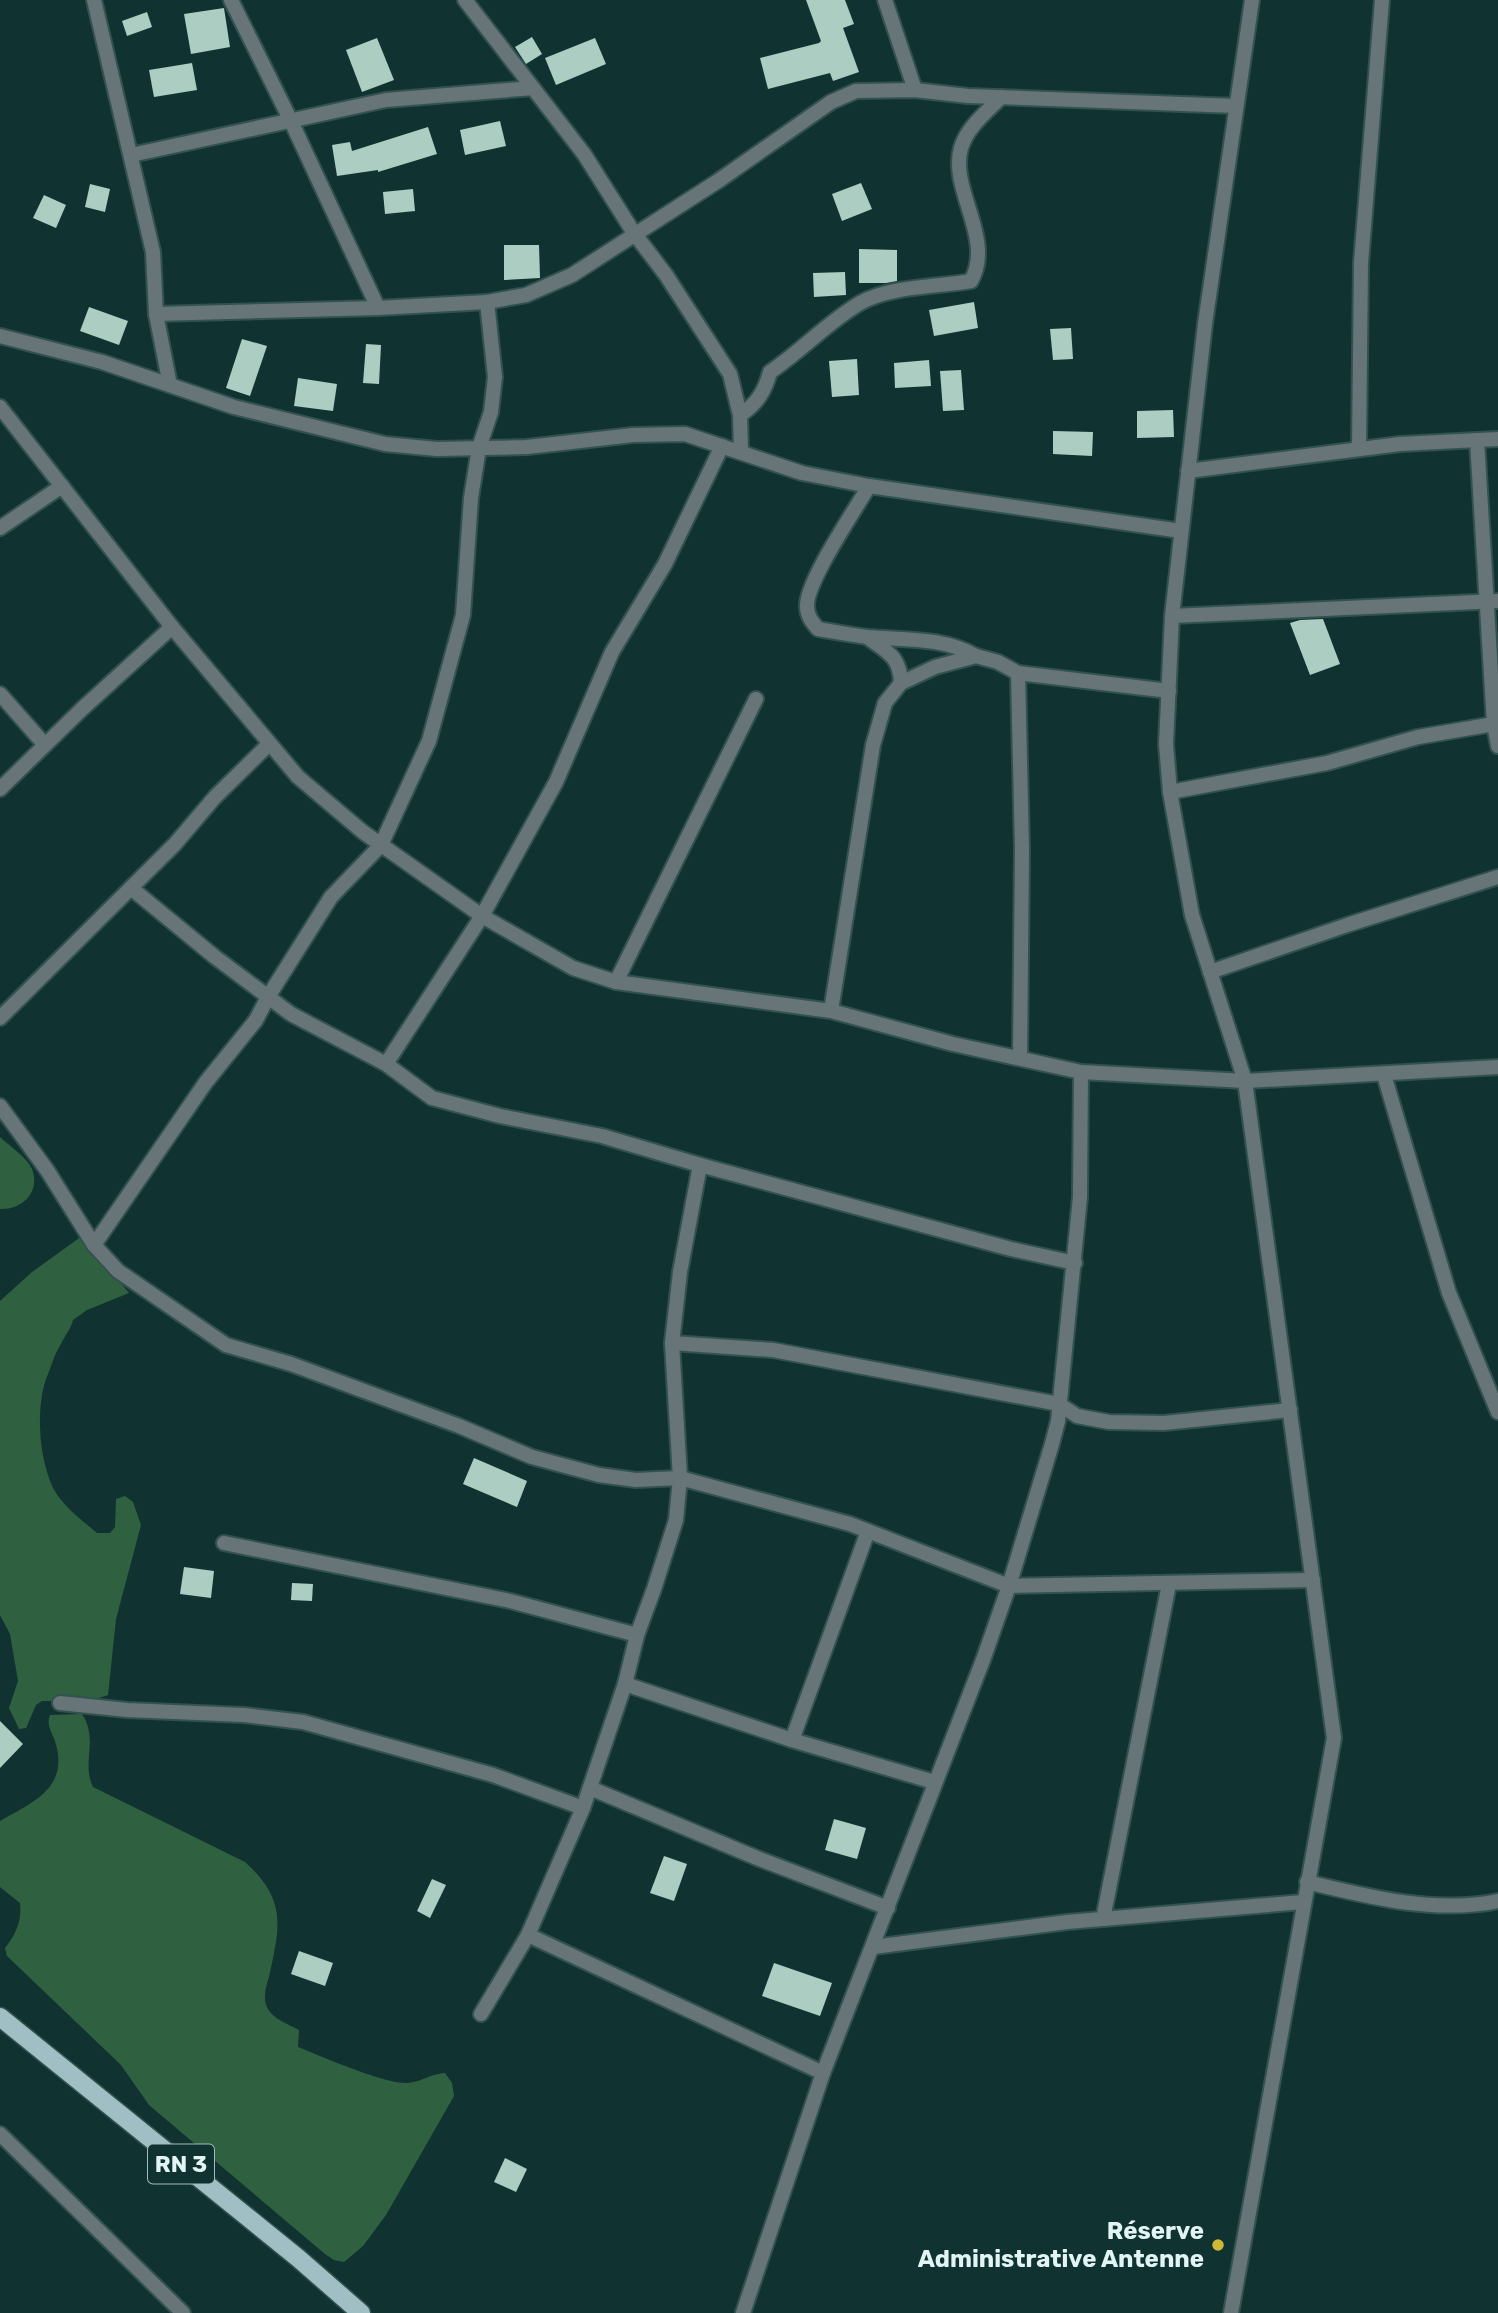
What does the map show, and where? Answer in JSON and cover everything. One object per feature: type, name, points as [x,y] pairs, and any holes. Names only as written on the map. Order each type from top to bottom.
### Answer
[{"type":"main road","name":"RN 3","points":[[0,2017],[298,2258],[361,2313]]},
{"type":"street","points":[[94,0],[153,252],[156,314],[170,385]]},
{"type":"street","points":[[231,0],[378,308]]},
{"type":"street","points":[[465,0],[584,154],[730,374],[740,415],[741,451]]},
{"type":"street","points":[[885,0],[915,90]]},
{"type":"street","points":[[1231,2313],[1303,1902],[1335,1738],[1245,1081],[1192,915],[1170,792],[1166,744],[1172,616],[1181,531],[1205,324],[1252,0]]},
{"type":"street","points":[[1359,449],[1361,263],[1382,0]]},
{"type":"street","points":[[131,155],[386,100],[533,89]]},
{"type":"street","points":[[156,314],[378,308],[488,302],[526,295],[572,275],[718,181],[831,102],[856,91],[915,90],[968,96],[1236,106]]},
{"type":"street","points":[[740,415],[752,407],[765,389],[770,372],[795,356],[860,303],[884,294],[971,281],[978,268],[975,226],[963,187],[961,149],[970,129],[1001,97]]},
{"type":"street","points":[[94,1245],[206,1083],[256,1020],[331,897],[381,845],[429,741],[463,615],[471,498],[479,448],[491,412],[495,377],[488,302]]},
{"type":"street","points":[[0,336],[102,362],[234,407],[385,444],[436,449],[527,447],[633,435],[685,434],[802,473],[869,486],[1181,531]]},
{"type":"street","points":[[0,407],[172,627],[298,778],[381,845],[482,916],[573,968],[616,982],[831,1011],[953,1044],[1081,1072],[1245,1081],[1498,1067]]},
{"type":"street","points":[[1188,471],[1359,449],[1498,439]]},
{"type":"street","points":[[1477,440],[1492,602],[1494,724],[1498,746]]},
{"type":"street","points":[[386,1064],[482,916],[556,782],[612,652],[665,564],[722,446]]},
{"type":"street","points":[[0,528],[62,486]]},
{"type":"street","points":[[869,486],[811,586],[807,605],[809,619],[818,629],[867,637],[908,638],[961,647],[976,656],[999,662],[1018,673],[1169,691]]},
{"type":"street","points":[[1172,616],[1492,602]]},
{"type":"street","points":[[0,789],[172,627]]},
{"type":"street","points":[[867,637],[894,657],[901,668],[901,683]]},
{"type":"street","points":[[831,1011],[873,746],[885,703],[901,683],[935,667],[976,656]]},
{"type":"street","points":[[1018,673],[1023,850],[1020,1058]]},
{"type":"street","points":[[0,694],[44,745]]},
{"type":"street","points":[[616,982],[756,699]]},
{"type":"street","points":[[1170,792],[1327,763],[1418,737],[1494,724]]},
{"type":"street","points":[[0,1018],[175,844],[215,797],[269,744]]},
{"type":"street","points":[[1210,972],[1376,915],[1498,877]]},
{"type":"street","points":[[131,888],[215,957],[291,1014],[386,1064],[432,1098],[500,1116],[602,1136],[1011,1249],[1074,1263]]},
{"type":"street","points":[[743,2313],[823,2073],[983,1660],[1009,1586],[1052,1444],[1058,1421],[1080,1197],[1081,1072]]},
{"type":"street","points":[[1384,1075],[1449,1293],[1498,1412]]},
{"type":"street","points":[[0,1106],[47,1170],[94,1245],[118,1271],[226,1345],[291,1364],[459,1426],[532,1457],[611,1477],[636,1480],[680,1478],[868,1531],[1009,1586],[1313,1580]]},
{"type":"street","points":[[481,2014],[527,1935],[583,1808],[676,1520],[680,1478],[672,1343],[680,1272],[700,1165]]},
{"type":"street","points":[[672,1343],[773,1350],[1059,1404],[1077,1416],[1109,1422],[1164,1423],[1290,1410]]},
{"type":"street","points":[[792,1740],[868,1531]]},
{"type":"street","points":[[223,1543],[510,1601],[637,1635]]},
{"type":"street","points":[[1102,1919],[1169,1584]]},
{"type":"street","points":[[625,1684],[792,1740],[934,1782]]},
{"type":"street","points":[[60,1703],[127,1710],[244,1715],[303,1722],[493,1775],[583,1808]]},
{"type":"street","points":[[590,1788],[757,1858],[888,1908]]},
{"type":"street","points":[[1307,1882],[1357,1894],[1435,1906],[1498,1901]]},
{"type":"street","points":[[873,1947],[1102,1919],[1303,1902]]},
{"type":"street","points":[[527,1935],[823,2073]]},
{"type":"street","points":[[0,2134],[183,2313]]},
{"type":"green space","points":[[0,1137],[26,1160],[34,1177],[32,1192],[28,1198],[8,1209],[0,1209]]},
{"type":"green space","points":[[82,1236],[129,1293],[87,1310],[73,1320],[54,1357],[43,1392],[40,1422],[43,1455],[58,1496],[97,1533],[110,1533],[115,1527],[116,1499],[125,1496],[133,1502],[141,1525],[116,1619],[108,1695],[90,1701],[42,1701],[36,1705],[26,1728],[19,1729],[9,1708],[18,1681],[10,1634],[0,1615],[0,1301],[32,1272]]},
{"type":"green space","points":[[82,1714],[89,1733],[89,1769],[93,1787],[245,1862],[268,1889],[277,1915],[277,1928],[265,2001],[274,2016],[299,2030],[298,2047],[385,2079],[408,2083],[445,2073],[452,2083],[454,2096],[386,2215],[363,2246],[344,2262],[325,2254],[149,2105],[121,2065],[7,1956],[5,1948],[17,1927],[20,1903],[0,1887],[0,1821],[36,1800],[53,1782],[58,1757],[49,1725],[50,1715]]},
{"type":"building","points":[[806,0],[845,0],[854,24],[843,28],[859,72],[833,81],[830,73],[768,89],[760,58],[821,41]]},
{"type":"building","points":[[224,8],[230,47],[191,54],[184,14]]},
{"type":"building","points":[[147,12],[152,27],[127,36],[122,21]]},
{"type":"building","points":[[532,37],[542,54],[526,64],[515,47]]},
{"type":"building","points":[[377,38],[394,80],[362,92],[346,50]]},
{"type":"building","points":[[595,38],[606,64],[556,85],[545,58]]},
{"type":"building","points":[[192,63],[197,90],[154,97],[149,70]]},
{"type":"building","points":[[500,121],[506,146],[465,155],[460,130]]},
{"type":"building","points":[[428,127],[437,154],[378,172],[337,176],[332,145],[350,142],[352,151]]},
{"type":"building","points":[[861,183],[872,209],[842,221],[832,194]]},
{"type":"building","points":[[90,184],[110,189],[105,212],[85,207]]},
{"type":"building","points":[[413,189],[415,211],[385,214],[383,192]]},
{"type":"building","points":[[44,195],[66,205],[56,228],[33,218]]},
{"type":"building","points":[[504,245],[539,245],[540,278],[504,280]]},
{"type":"building","points":[[859,249],[897,250],[897,281],[859,283]]},
{"type":"building","points":[[845,272],[846,295],[814,297],[813,273]]},
{"type":"building","points":[[974,302],[978,328],[934,336],[929,310]]},
{"type":"building","points":[[89,307],[128,321],[119,345],[80,331]]},
{"type":"building","points":[[1071,328],[1073,359],[1053,360],[1050,329]]},
{"type":"building","points":[[242,339],[267,346],[250,396],[226,388]]},
{"type":"building","points":[[366,344],[381,345],[379,384],[363,383]]},
{"type":"building","points":[[857,359],[859,395],[832,397],[829,361]]},
{"type":"building","points":[[929,360],[931,386],[895,388],[894,363]]},
{"type":"building","points":[[961,370],[964,410],[943,411],[940,371]]},
{"type":"building","points":[[298,378],[337,384],[333,411],[294,406]]},
{"type":"building","points":[[1173,410],[1174,437],[1137,438],[1137,411]]},
{"type":"building","points":[[1053,431],[1093,432],[1092,456],[1053,454]]},
{"type":"building","points":[[1323,619],[1340,664],[1310,675],[1290,623]]},
{"type":"building","points":[[474,1458],[527,1481],[517,1507],[463,1484]]},
{"type":"building","points":[[184,1567],[214,1571],[211,1598],[180,1594]]},
{"type":"building","points":[[292,1583],[313,1584],[312,1601],[291,1600]]},
{"type":"building","points":[[0,1721],[23,1744],[0,1768]]},
{"type":"building","points":[[834,1819],[866,1828],[857,1859],[825,1850]]},
{"type":"building","points":[[664,1856],[687,1864],[674,1901],[650,1893]]},
{"type":"building","points":[[432,1879],[446,1885],[430,1918],[417,1911]]},
{"type":"building","points":[[299,1951],[333,1963],[325,1986],[291,1974]]},
{"type":"building","points":[[774,1963],[832,1983],[820,2016],[762,1996]]},
{"type":"building","points":[[505,2158],[527,2169],[516,2192],[494,2182]]},
{"type":"place","name":"Réserve Administrative Antenne","points":[[1218,2245]]}]
